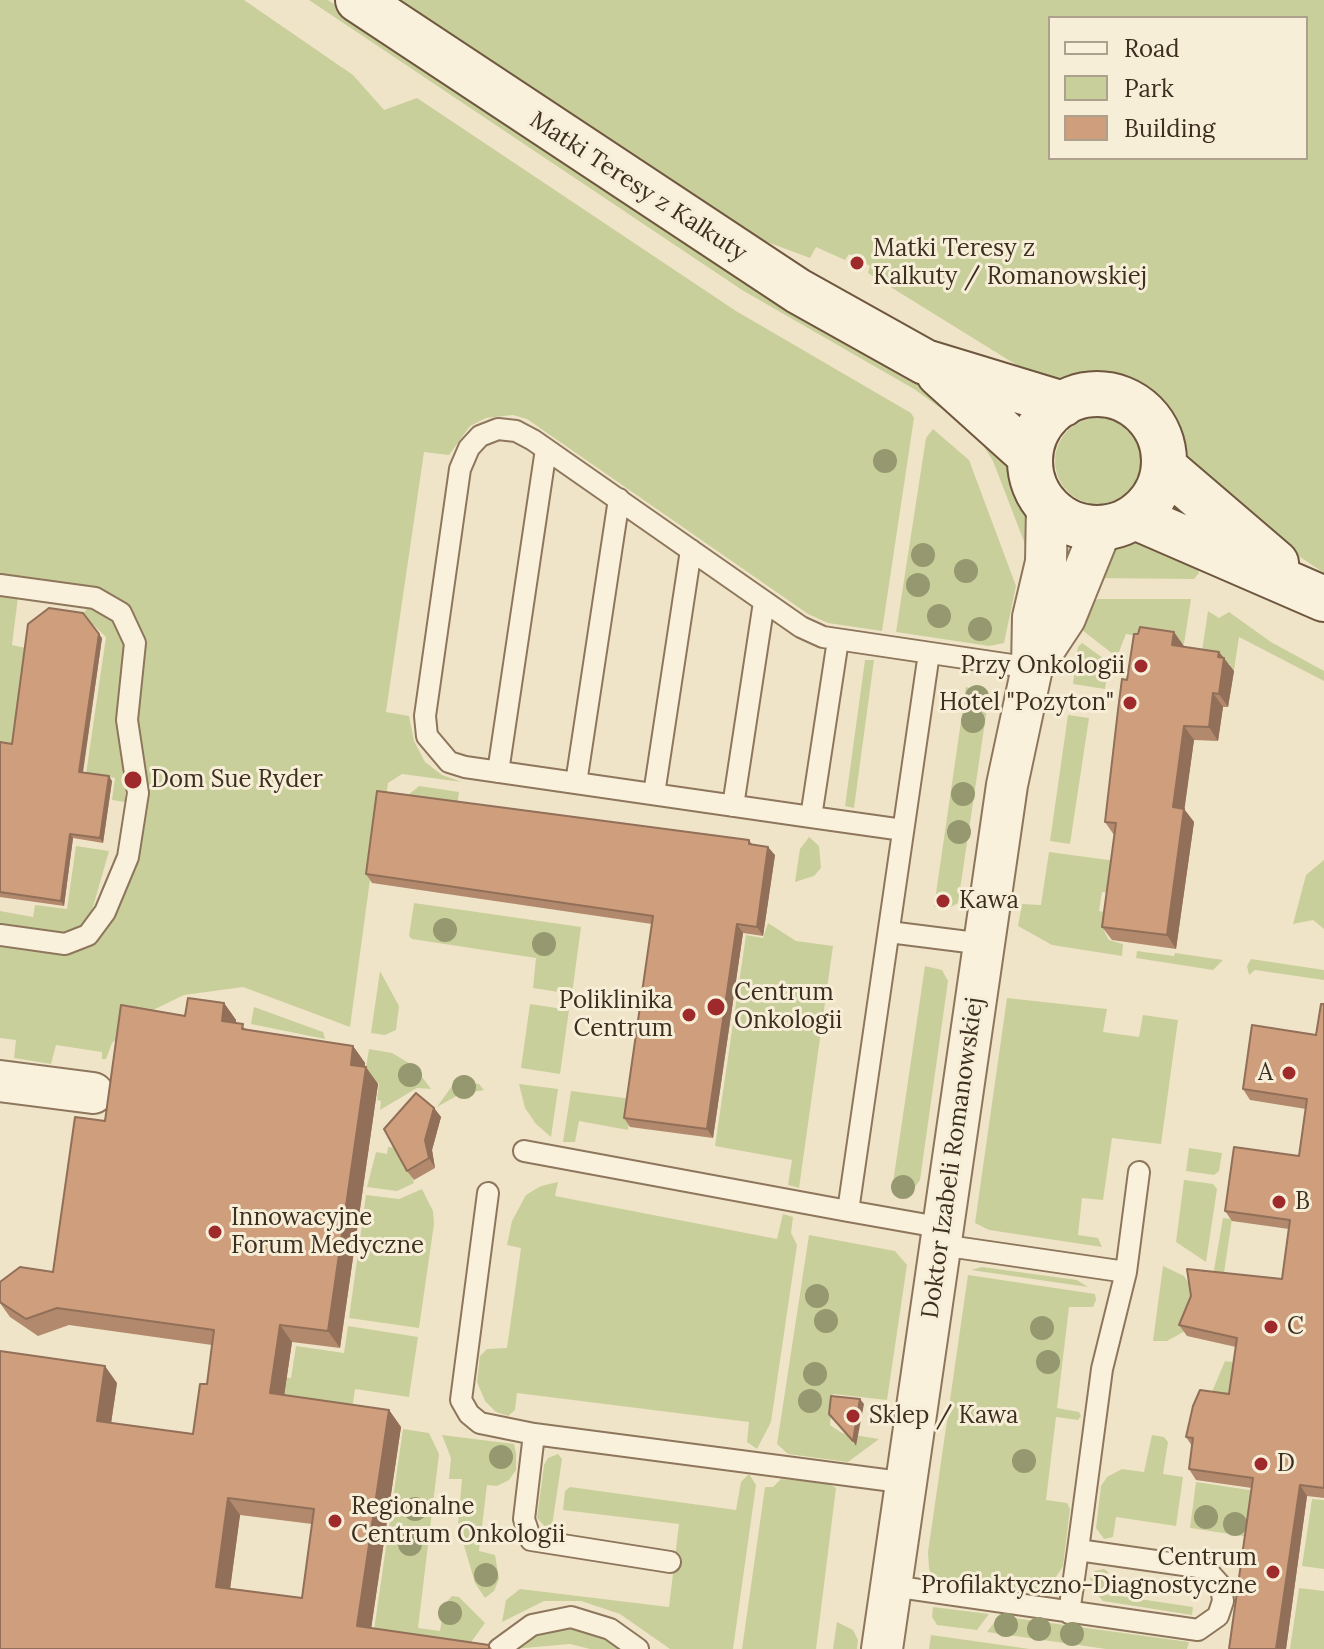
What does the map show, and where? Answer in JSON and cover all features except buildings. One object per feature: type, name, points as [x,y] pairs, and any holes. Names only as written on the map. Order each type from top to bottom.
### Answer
[{"type":"street","name":"Matki Teresy z Kalkuty","points":[[358,0],[798,291],[925,362],[1063,404]]},
{"type":"street","name":"Matki Teresy z Kalkuty","points":[[925,362],[1030,456]]},
{"type":"street","points":[[1118,523],[1152,501],[1164,467],[1156,429],[1135,406],[1102,394],[1087,395],[1063,404],[1041,424],[1030,456],[1033,482],[1047,507],[1066,522],[1118,523],[1314,593]]},
{"type":"street","points":[[1164,467],[1314,593]]},
{"type":"street","name":"Doktor Izabeli Romanowskiej","points":[[882,1649],[1018,721],[1032,668],[1033,617],[1047,550],[1047,507]]},
{"type":"street","name":"Doktor Izabeli Romanowskiej","points":[[1032,668],[1065,618],[1118,523]]},
{"type":"street","points":[[0,1081],[93,1093]]},
{"type":"lane","points":[[903,830],[498,772],[449,762],[427,736],[425,716],[456,499],[464,459],[480,436],[498,429],[516,431],[801,627],[838,640],[1032,668]]},
{"type":"lane","points":[[498,772],[546,449]]},
{"type":"lane","points":[[576,783],[619,499]]},
{"type":"lane","points":[[654,794],[691,550]]},
{"type":"lane","points":[[0,585],[95,598],[121,613],[135,643],[127,720],[138,793],[128,857],[105,912],[88,935],[65,944],[0,935]]},
{"type":"lane","points":[[733,806],[764,602]]},
{"type":"lane","points":[[811,817],[838,640]]},
{"type":"lane","points":[[848,1211],[929,653]]},
{"type":"lane","points":[[889,932],[984,944]]},
{"type":"lane","points":[[524,1151],[848,1211],[942,1237],[1126,1272]]},
{"type":"lane","points":[[1069,1613],[1102,1369],[1126,1272],[1139,1172]]},
{"type":"lane","points":[[488,1193],[461,1400],[469,1414],[480,1423],[534,1434],[908,1483]]},
{"type":"lane","points":[[534,1434],[524,1519],[531,1540],[670,1562]]},
{"type":"lane","points":[[892,1586],[1198,1630],[1218,1616],[1223,1601],[1221,1586],[1205,1568],[1078,1550]]},
{"type":"lane","points":[[499,1649],[532,1625],[571,1617],[610,1629],[638,1649]]},
{"type":"green space","points":[[0,0],[244,0],[353,75],[384,110],[417,98],[736,311],[911,413],[914,418],[882,631],[828,623],[808,614],[527,419],[513,415],[486,418],[470,426],[449,455],[424,452],[386,712],[409,716],[414,741],[425,762],[442,775],[462,782],[402,774],[388,783],[386,798],[381,799],[350,1027],[243,987],[184,995],[151,1011],[112,1043],[106,1059],[102,1059],[102,1052],[56,1045],[51,1064],[14,1058],[16,1040],[0,1038],[0,944],[70,953],[89,946],[99,937],[136,869],[146,778],[135,718],[144,655],[134,615],[122,601],[92,588],[0,576]]},
{"type":"green space","points":[[309,0],[328,0],[664,226],[927,386],[967,427],[914,389],[742,290]]},
{"type":"green space","points":[[393,0],[1324,0],[1324,573],[1209,496],[1183,467],[1174,434],[1162,411],[1141,393],[1108,380],[1067,385],[1023,369],[868,273],[870,266],[849,254],[845,260],[816,247],[810,258],[751,236]]},
{"type":"green space","points":[[1098,418],[1114,422],[1128,431],[1137,445],[1141,461],[1137,477],[1128,491],[1114,500],[1098,504],[1082,500],[1068,491],[1059,477],[1055,461],[1059,445],[1068,431],[1082,422]]},
{"type":"green space","points":[[933,429],[969,460],[1016,586],[1004,643],[989,646],[896,632],[926,438]]},
{"type":"green space","points":[[990,431],[1015,464],[1031,511],[1030,557],[993,461],[981,442]]},
{"type":"green space","points":[[1128,537],[1196,559],[1199,573],[1194,579],[1090,578],[1111,545]]},
{"type":"green space","points":[[0,595],[18,597],[12,645],[26,648],[10,770],[0,768]]},
{"type":"green space","points":[[1098,599],[1191,599],[1184,644],[1126,634],[1119,652],[1113,654],[1082,630],[1091,603]]},
{"type":"green space","points":[[89,607],[96,607],[115,621],[126,645],[117,723],[125,752],[125,802],[112,800],[115,778],[86,774],[106,637],[82,614]]},
{"type":"green space","points":[[1208,611],[1219,618],[1229,612],[1271,642],[1324,671],[1324,681],[1239,637],[1234,670],[1230,669],[1230,664],[1200,664]]},
{"type":"green space","points":[[1082,643],[1109,665],[1105,689],[1073,684],[1078,647]]},
{"type":"green space","points":[[865,660],[874,660],[854,808],[845,806]]},
{"type":"green space","points":[[966,687],[984,692],[988,702],[958,903],[947,909],[934,907]]},
{"type":"green space","points":[[1068,715],[1089,718],[1070,844],[1050,841]]},
{"type":"green space","points":[[419,786],[459,792],[457,807],[406,797]]},
{"type":"green space","points":[[809,837],[819,846],[821,868],[814,876],[795,882],[800,849]]},
{"type":"green space","points":[[76,846],[109,851],[89,921],[66,934],[0,925],[0,911],[33,917],[35,905],[67,909]]},
{"type":"green space","points":[[1049,852],[1116,861],[1112,893],[1102,892],[1099,911],[1109,913],[1104,931],[1109,940],[1123,944],[1122,956],[1052,945],[1018,926],[1022,904],[1041,905]]},
{"type":"green space","points":[[1324,860],[1324,929],[1313,920],[1293,924],[1306,875]]},
{"type":"green space","points":[[414,903],[581,927],[572,994],[533,988],[536,958],[412,939],[409,936]]},
{"type":"green space","points":[[768,923],[796,941],[833,946],[799,1188],[788,1185],[792,1160],[715,1146],[746,935],[763,938]]},
{"type":"green space","points":[[1137,951],[1223,960],[1213,970],[1136,958]]},
{"type":"green space","points":[[1251,959],[1324,970],[1324,980],[1255,970],[1249,975],[1247,966]]},
{"type":"green space","points":[[925,966],[942,970],[948,981],[920,1180],[912,1191],[902,1194],[893,1185]]},
{"type":"green space","points":[[380,971],[399,1006],[396,1030],[385,1035],[371,1033]]},
{"type":"green space","points":[[1007,998],[1107,1009],[1103,1032],[1139,1037],[1143,1015],[1178,1020],[1161,1144],[1112,1138],[1103,1200],[1082,1198],[1078,1235],[1098,1238],[1102,1247],[989,1230],[975,1223]]},
{"type":"green space","points":[[530,1004],[569,1010],[560,1074],[521,1068]]},
{"type":"green space","points":[[254,1007],[323,1032],[325,1039],[251,1024]]},
{"type":"green space","points":[[369,1049],[392,1053],[414,1066],[431,1089],[417,1088],[380,1110],[381,1101],[377,1100],[379,1083],[364,1080]]},
{"type":"green space","points":[[457,1079],[479,1084],[484,1090],[460,1094],[437,1107]]},
{"type":"green space","points":[[519,1084],[558,1089],[551,1137],[536,1124],[525,1108]]},
{"type":"green space","points":[[571,1091],[632,1099],[628,1130],[579,1121],[575,1142],[563,1142]]},
{"type":"green space","points":[[388,1147],[402,1149],[414,1183],[397,1191],[367,1187],[376,1152],[387,1154]]},
{"type":"green space","points":[[1189,1148],[1222,1153],[1219,1171],[1214,1175],[1186,1171]]},
{"type":"green space","points":[[1184,1180],[1213,1184],[1217,1189],[1206,1262],[1176,1242]]},
{"type":"green space","points":[[558,1182],[555,1196],[777,1239],[783,1214],[793,1217],[791,1233],[797,1245],[771,1422],[757,1449],[747,1442],[749,1422],[517,1393],[515,1410],[508,1416],[496,1412],[485,1401],[477,1382],[480,1356],[487,1349],[507,1348],[521,1248],[507,1245],[512,1221],[526,1195],[541,1186]]},
{"type":"green space","points":[[422,1189],[433,1211],[434,1224],[419,1328],[349,1318],[366,1195],[399,1199]]},
{"type":"green space","points":[[1223,1218],[1232,1219],[1222,1286],[1214,1270]]},
{"type":"green space","points":[[809,1235],[895,1251],[907,1265],[887,1400],[833,1394],[830,1425],[842,1433],[879,1439],[848,1462],[788,1454],[777,1444]]},
{"type":"green space","points":[[1163,1266],[1184,1276],[1195,1293],[1185,1331],[1167,1341],[1153,1341]]},
{"type":"green space","points":[[982,1267],[1077,1280],[1088,1287],[971,1270]]},
{"type":"green space","points":[[968,1275],[1095,1294],[1093,1307],[1069,1307],[1057,1408],[1079,1412],[1081,1416],[1078,1420],[1056,1417],[1046,1500],[1067,1503],[1070,1509],[1063,1566],[1056,1577],[1039,1589],[1017,1590],[932,1578],[929,1568],[928,1552]]},
{"type":"green space","points":[[348,1326],[418,1337],[409,1397],[355,1389],[351,1417],[258,1402],[262,1375],[291,1378],[296,1346],[344,1353]]},
{"type":"green space","points":[[1225,1361],[1241,1363],[1239,1398],[1209,1399]]},
{"type":"green space","points":[[403,1429],[429,1433],[439,1454],[418,1628],[440,1631],[444,1605],[452,1596],[459,1597],[485,1623],[466,1649],[373,1637]]},
{"type":"green space","points":[[442,1435],[514,1444],[516,1470],[509,1480],[497,1486],[487,1485],[479,1551],[495,1555],[499,1579],[494,1591],[485,1598],[475,1583],[458,1525],[462,1479],[449,1479],[451,1458]]},
{"type":"green space","points":[[1152,1435],[1164,1437],[1168,1442],[1163,1474],[1183,1477],[1176,1526],[1116,1517],[1113,1537],[1104,1539],[1096,1528],[1101,1486],[1107,1477],[1122,1469],[1144,1472]]},
{"type":"green space","points":[[558,1454],[562,1459],[552,1526],[548,1530],[537,1518],[544,1465],[548,1458]]},
{"type":"green space","points":[[749,1474],[756,1485],[733,1649],[670,1649],[620,1614],[581,1601],[544,1601],[502,1622],[506,1600],[520,1589],[669,1607],[679,1524],[563,1510],[565,1491],[570,1487],[736,1510],[741,1482]]},
{"type":"green space","points":[[781,1479],[828,1483],[836,1488],[816,1649],[742,1649],[765,1487],[773,1487]]},
{"type":"green space","points":[[1196,1482],[1256,1491],[1250,1537],[1190,1528]]},
{"type":"green space","points":[[1312,1499],[1324,1500],[1324,1569],[1302,1566]]},
{"type":"green space","points":[[1104,1569],[1108,1572],[1106,1594],[1193,1607],[1192,1615],[1103,1601],[1094,1591],[1090,1578],[1095,1571]]},
{"type":"green space","points":[[1299,1588],[1324,1591],[1324,1649],[1290,1649]]},
{"type":"green space","points":[[933,1607],[989,1614],[977,1630],[937,1625],[932,1617]]},
{"type":"green space","points":[[999,1616],[1189,1642],[1187,1649],[1106,1649],[987,1632]]},
{"type":"green space","points":[[837,1622],[853,1630],[858,1640],[857,1649],[833,1649]]},
{"type":"green space","points":[[565,1627],[597,1632],[623,1649],[590,1649],[570,1644],[513,1649],[544,1631]]},
{"type":"green space","points":[[931,1635],[1030,1649],[929,1649]]},
{"type":"place","name":"Matki Teresy z Kalkuty / Romanowskiej","points":[[857,263]]},
{"type":"place","name":"Przy Onkologii","points":[[1141,666]]},
{"type":"place","name":"Hotel \"Pozyton\"","points":[[1130,703]]},
{"type":"place","name":"Dom Sue Ryder","points":[[133,780]]},
{"type":"place","name":"Kawa","points":[[943,901]]},
{"type":"place","name":"Centrum Onkologii","points":[[716,1007]]},
{"type":"place","name":"Poliklinika Centrum","points":[[689,1015]]},
{"type":"place","name":"A","points":[[1289,1073]]},
{"type":"place","name":"B","points":[[1279,1202]]},
{"type":"place","name":"Innowacyjne Forum Medyczne","points":[[215,1232]]},
{"type":"place","name":"C","points":[[1271,1327]]},
{"type":"place","name":"Sklep / Kawa","points":[[853,1416]]},
{"type":"place","name":"D","points":[[1261,1464]]},
{"type":"place","name":"Regionalne Centrum Onkologii","points":[[335,1521]]},
{"type":"place","name":"Centrum Profilaktyczno-Diagnostyczne","points":[[1273,1572]]}]
